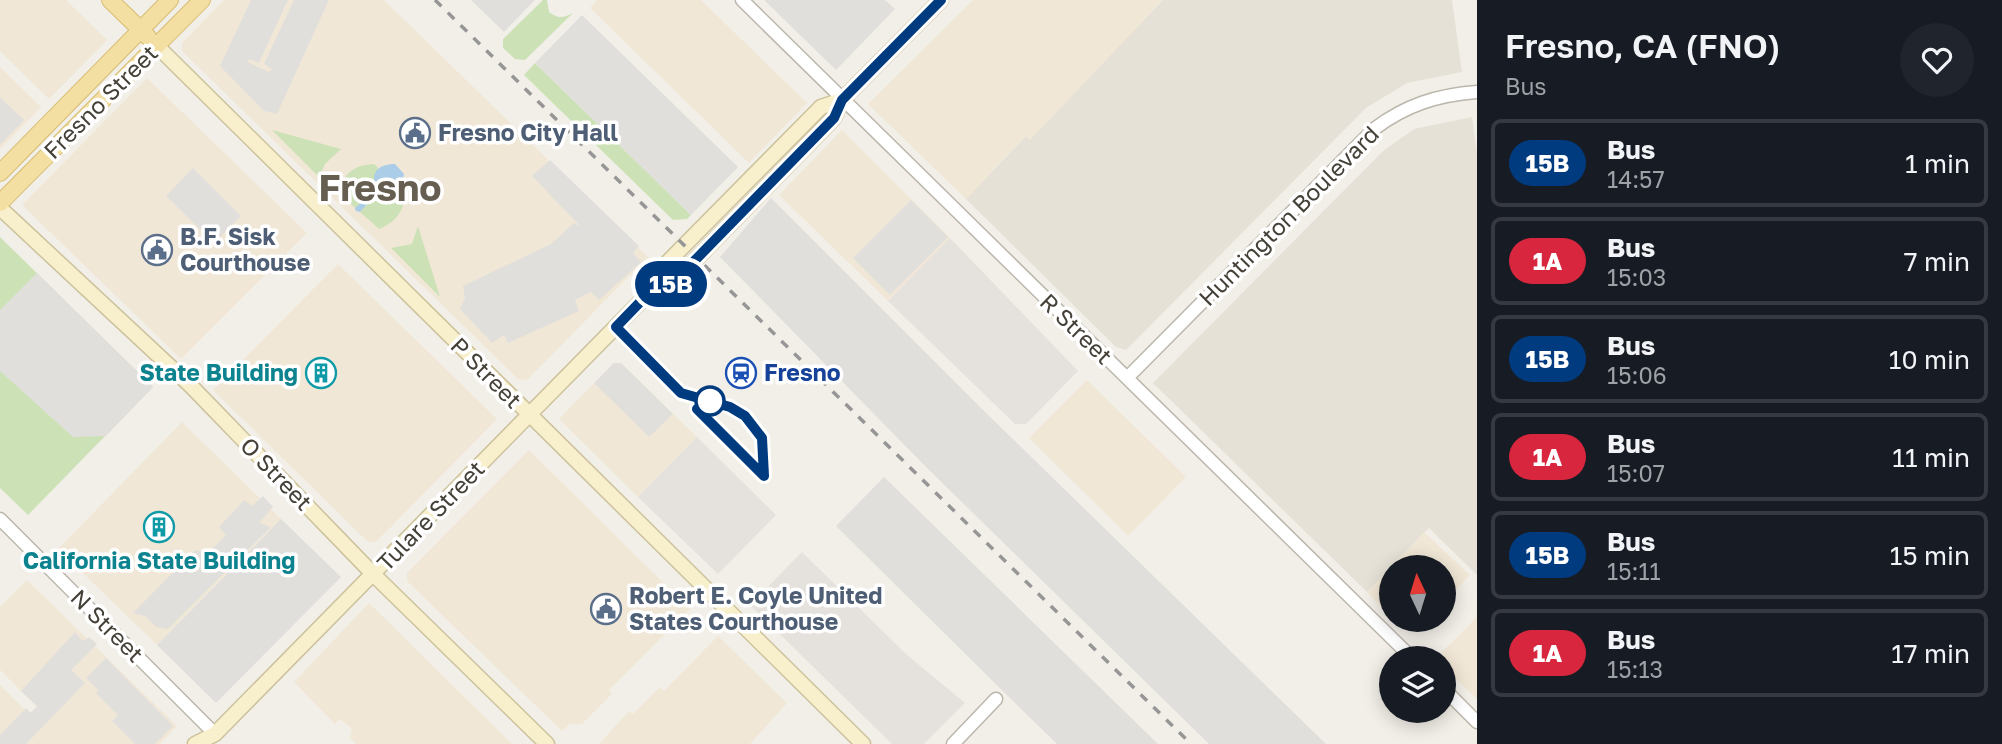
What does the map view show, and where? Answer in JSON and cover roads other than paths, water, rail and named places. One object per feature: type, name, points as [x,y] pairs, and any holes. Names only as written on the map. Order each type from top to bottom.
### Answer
[{"type":"main road","name":"P Street","points":[[110,0],[863,744]]},
{"type":"main road","name":"Fresno Street","points":[[0,173],[170,0]]},
{"type":"main road","name":"Fresno Street","points":[[0,203],[202,0]]},
{"type":"main road","name":"Tulare Street","points":[[195,744],[214,739],[645,297],[652,278],[683,245],[821,107],[842,100],[942,0]]},
{"type":"main road","name":"O Street","points":[[0,208],[191,386],[374,575],[547,744]]},
{"type":"street","name":"R Street","points":[[742,0],[1400,646]]},
{"type":"street","name":"Huntington Boulevard","points":[[1127,379],[1374,129],[1418,103],[1448,94],[1476,92]]},
{"type":"street","name":"N Street","points":[[0,519],[214,739]]},
{"type":"street","points":[[953,744],[996,699]]},
{"type":"street","points":[[1456,701],[1477,722]]},
{"type":"water","points":[[395,164],[404,174],[402,187],[392,194],[379,191],[360,212],[356,211],[355,208],[377,189],[374,178],[377,170]]},
{"type":"railway","points":[[435,0],[1191,744]]},
{"type":"place","name":"Fresno City Hall","points":[[415,133]]},
{"type":"place","name":"B.F. Sisk Courthouse","points":[[157,250]]},
{"type":"place","name":"State Building","points":[[321,373]]},
{"type":"place","name":"Fresno","points":[[741,373]]},
{"type":"place","name":"California State Building","points":[[159,527]]},
{"type":"place","name":"Robert E. Coyle United States Courthouse","points":[[606,609]]},
{"type":"district","name":"Fresno","points":[[380,188]]}]
